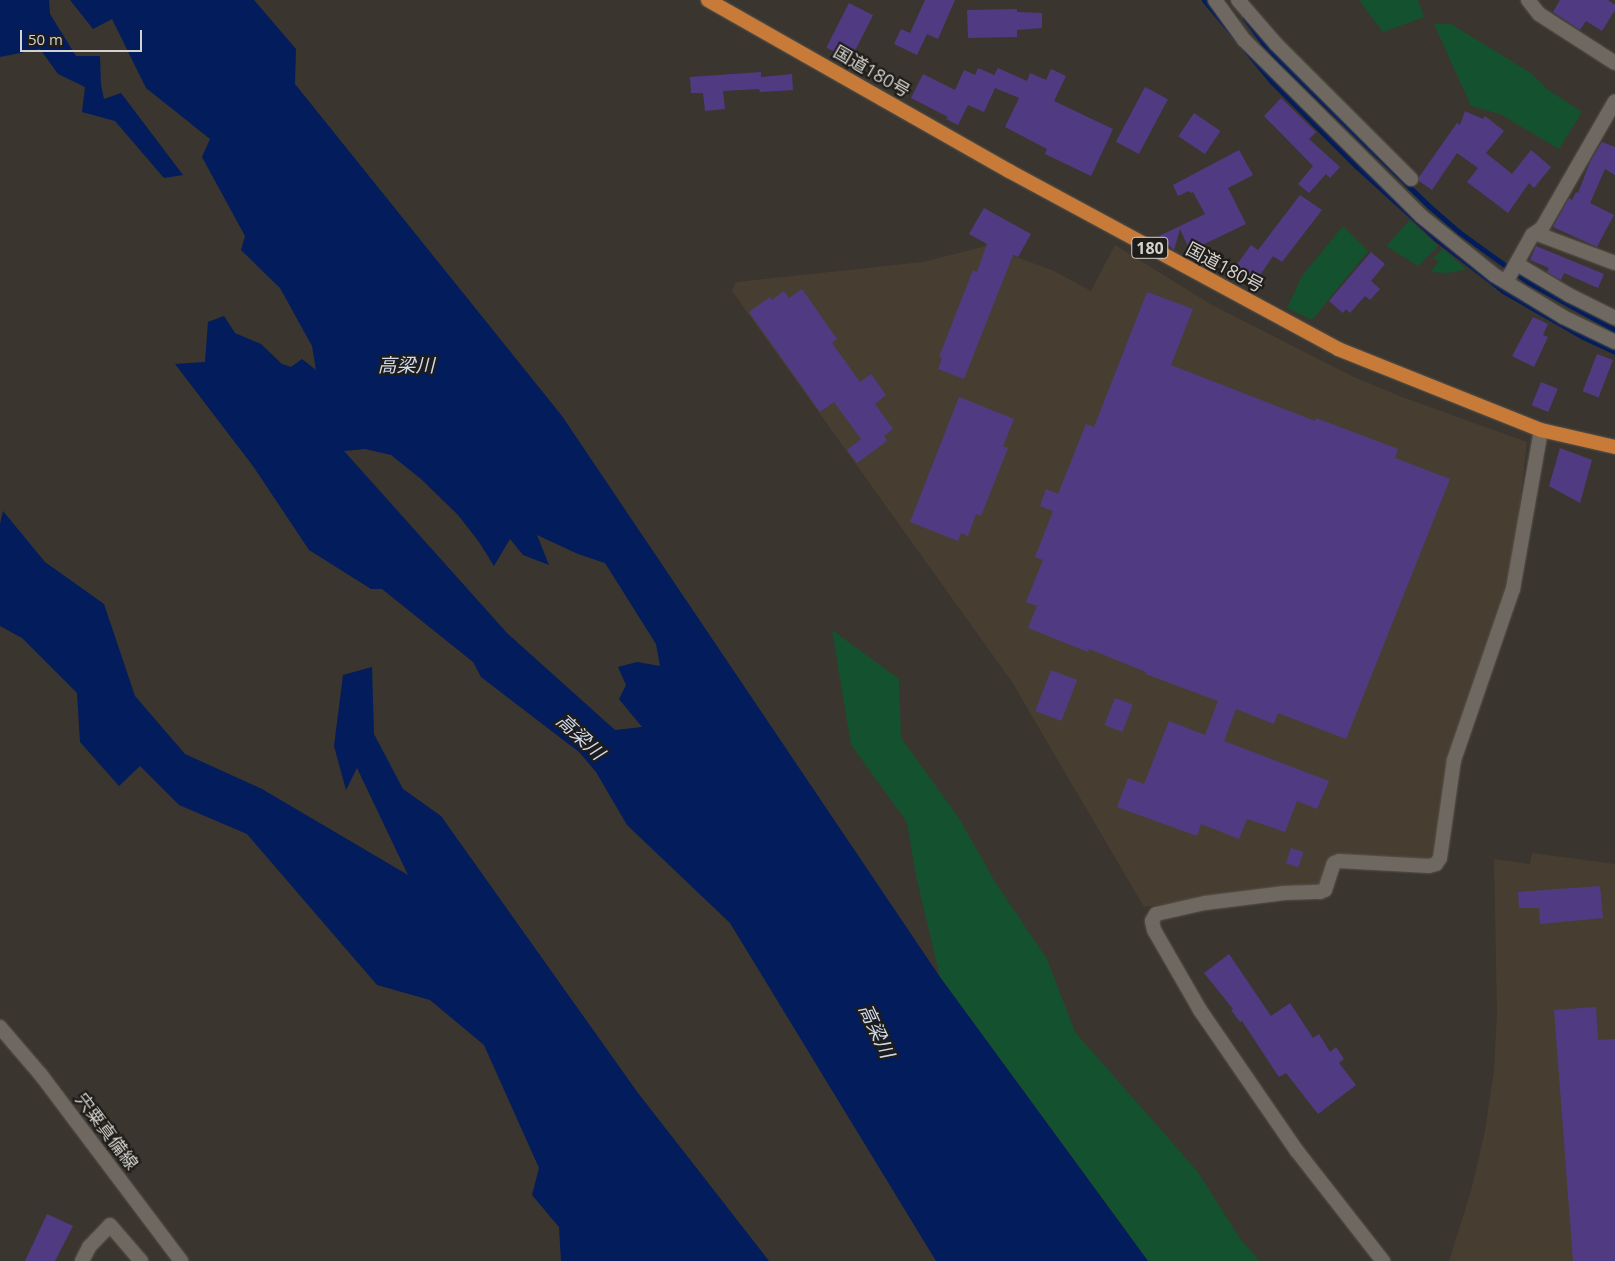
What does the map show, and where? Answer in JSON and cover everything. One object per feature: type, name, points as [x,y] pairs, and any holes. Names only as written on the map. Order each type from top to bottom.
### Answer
[{"type":"highway","name":"国道180号","points":[[708,0],[1018,175],[1338,349],[1542,430],[1615,447]]},
{"type":"street","points":[[1215,0],[1244,40],[1421,216],[1512,273],[1562,317],[1615,342]]},
{"type":"street","points":[[1238,0],[1276,44],[1411,179]]},
{"type":"street","points":[[1528,0],[1539,14],[1615,63]]},
{"type":"street","points":[[1512,273],[1535,233],[1542,228],[1615,101]]},
{"type":"street","points":[[1535,233],[1615,264]]},
{"type":"street","points":[[1512,273],[1569,295],[1615,318]]},
{"type":"street","points":[[1383,1261],[1297,1151],[1200,1010],[1154,930],[1152,921],[1156,914],[1205,903],[1284,893],[1320,892],[1325,890],[1334,863],[1339,861],[1429,866],[1436,864],[1440,858],[1454,760],[1513,589],[1542,430]]},
{"type":"street","name":"宍粟真備線","points":[[0,1027],[41,1075],[181,1261]]},
{"type":"street","points":[[82,1261],[89,1247],[110,1225],[141,1261]]},
{"type":"shaded area","points":[[1115,245],[1212,305],[1354,377],[1402,397],[1527,442],[1512,574],[1454,737],[1441,798],[1435,851],[1426,860],[1336,856],[1323,880],[1318,885],[1303,885],[1144,907],[1012,682],[732,291],[736,282],[923,262],[986,246],[1052,270],[1091,291]]},
{"type":"shaded area","points":[[1532,853],[1615,864],[1615,1261],[1449,1261],[1471,1191],[1485,1131],[1494,1070],[1497,1012],[1494,859],[1530,864]]},
{"type":"green space","points":[[1359,0],[1418,0],[1424,17],[1383,32]]},
{"type":"green space","points":[[1434,24],[1451,24],[1531,73],[1547,89],[1582,112],[1559,149],[1500,114],[1471,106]]},
{"type":"green space","points":[[1410,220],[1438,246],[1418,266],[1386,246]]},
{"type":"green space","points":[[1343,226],[1368,251],[1312,320],[1287,308],[1302,276]]},
{"type":"green space","points":[[1443,249],[1466,269],[1449,273],[1431,272],[1439,261],[1433,258]]},
{"type":"green space","points":[[832,630],[899,679],[901,738],[959,818],[995,882],[1047,959],[1075,1032],[1197,1171],[1241,1240],[1260,1261],[1148,1261],[940,977],[916,876],[907,822],[851,745]]},
{"type":"water","points":[[0,0],[49,0],[50,14],[76,56],[100,56],[101,85],[104,99],[121,93],[183,175],[164,178],[115,121],[82,112],[85,87],[58,74],[40,49],[0,57]]},
{"type":"water","name":"高梁川","points":[[70,0],[254,0],[296,49],[295,84],[562,416],[940,977],[1148,1261],[936,1261],[730,923],[627,825],[596,772],[579,752],[481,677],[473,662],[382,589],[371,589],[309,550],[253,466],[175,364],[205,362],[208,322],[224,316],[235,333],[261,344],[282,364],[291,367],[302,359],[316,370],[312,346],[280,288],[241,250],[245,236],[202,157],[210,139],[146,88],[112,19],[93,29]],"holes":[[[365,449],[391,455],[421,479],[458,515],[479,542],[494,566],[510,539],[523,555],[549,565],[537,535],[578,554],[605,563],[656,644],[660,666],[637,662],[618,667],[626,685],[619,699],[642,727],[615,730],[507,633],[344,451]]]},
{"type":"water","points":[[3,511],[45,562],[104,604],[135,696],[185,754],[262,789],[408,875],[357,768],[346,790],[334,746],[343,675],[372,667],[374,734],[403,789],[441,816],[638,1093],[769,1261],[561,1261],[559,1227],[532,1195],[539,1168],[484,1045],[430,1000],[377,985],[247,834],[179,805],[140,766],[119,786],[80,742],[77,693],[22,638],[0,626],[0,524]]},
{"type":"building","points":[[925,0],[955,0],[938,39],[927,34],[917,55],[894,44],[901,29],[910,33]]},
{"type":"building","points":[[1560,0],[1608,0],[1615,5],[1615,10],[1602,31],[1586,21],[1580,30],[1553,12]]},
{"type":"building","points":[[849,3],[873,15],[850,60],[826,48]]},
{"type":"building","points":[[1017,9],[1017,12],[1042,13],[1042,28],[1017,30],[1017,37],[968,38],[967,10]]},
{"type":"building","points":[[978,68],[994,75],[998,68],[1027,81],[1030,73],[1046,80],[1051,69],[1066,76],[1054,101],[1113,129],[1091,176],[1045,154],[1047,149],[1005,127],[1019,98],[995,88],[984,112],[968,105],[958,125],[946,119],[948,117],[911,98],[923,74],[955,90],[964,70],[975,75]]},
{"type":"building","points":[[761,72],[761,77],[792,74],[793,90],[760,92],[759,89],[723,91],[725,109],[705,111],[703,93],[691,93],[690,77]]},
{"type":"building","points":[[1145,87],[1168,99],[1139,154],[1116,142]]},
{"type":"building","points":[[1281,98],[1316,132],[1309,139],[1340,167],[1330,178],[1326,174],[1309,193],[1298,184],[1313,166],[1264,116]]},
{"type":"building","points":[[1465,111],[1483,119],[1485,116],[1504,131],[1486,153],[1512,174],[1531,150],[1551,167],[1534,188],[1529,183],[1508,213],[1467,182],[1478,168],[1457,153],[1432,190],[1419,181],[1419,177],[1457,123],[1460,125]]},
{"type":"building","points":[[1194,113],[1221,131],[1205,154],[1178,136]]},
{"type":"building","points":[[1602,142],[1615,147],[1615,175],[1605,169],[1590,203],[1614,215],[1597,247],[1553,227],[1569,198],[1572,200],[1576,192],[1578,193],[1590,162]]},
{"type":"building","points":[[1239,150],[1253,175],[1228,188],[1246,224],[1190,251],[1180,229],[1174,250],[1159,236],[1205,214],[1193,192],[1189,191],[1178,196],[1173,185]]},
{"type":"building","points":[[1300,195],[1322,210],[1282,262],[1273,256],[1254,284],[1233,270],[1251,245],[1258,250]]},
{"type":"building","points":[[984,208],[1031,234],[1018,257],[1013,255],[964,379],[938,369],[942,358],[939,357],[973,270],[977,272],[987,244],[969,234]]},
{"type":"building","points":[[1536,246],[1604,274],[1598,288],[1564,273],[1561,280],[1547,272],[1549,268],[1530,260]]},
{"type":"building","points":[[1371,252],[1385,264],[1371,281],[1380,289],[1370,300],[1365,296],[1350,313],[1346,309],[1343,313],[1329,301]]},
{"type":"building","points":[[802,289],[837,339],[832,343],[860,382],[871,374],[886,395],[875,404],[893,429],[884,436],[887,441],[857,463],[847,450],[861,439],[834,402],[820,412],[749,312],[770,297],[772,300],[784,291],[789,298]]},
{"type":"building","points":[[1147,292],[1193,309],[1171,365],[1315,421],[1316,418],[1398,449],[1395,458],[1450,479],[1346,739],[1278,713],[1274,724],[1236,709],[1224,741],[1329,781],[1317,809],[1297,801],[1285,832],[1247,819],[1239,839],[1201,824],[1197,836],[1117,807],[1128,778],[1144,784],[1169,721],[1205,735],[1218,701],[1146,674],[1146,672],[1089,649],[1088,652],[1028,628],[1037,606],[1026,602],[1043,560],[1035,557],[1053,511],[1040,506],[1046,489],[1058,494],[1086,424],[1094,427]]},
{"type":"building","points":[[1533,317],[1548,324],[1543,335],[1548,337],[1534,367],[1512,356]]},
{"type":"building","points":[[1597,354],[1613,360],[1599,397],[1583,391]]},
{"type":"building","points":[[1541,382],[1558,389],[1548,412],[1532,405]]},
{"type":"building","points":[[959,397],[1014,419],[1003,446],[1008,448],[981,516],[976,514],[968,536],[961,533],[958,541],[910,522]]},
{"type":"building","points":[[1560,448],[1592,460],[1580,503],[1549,486]]},
{"type":"building","points":[[1051,670],[1077,680],[1061,721],[1035,711]]},
{"type":"building","points":[[1115,698],[1133,705],[1122,732],[1105,725]]},
{"type":"building","points":[[1291,848],[1303,852],[1298,867],[1286,863]]},
{"type":"building","points":[[1600,886],[1603,918],[1540,924],[1539,908],[1519,908],[1518,892]]},
{"type":"building","points":[[1229,954],[1271,1016],[1290,1003],[1313,1038],[1319,1034],[1330,1052],[1336,1047],[1344,1059],[1339,1063],[1356,1085],[1318,1114],[1286,1073],[1279,1077],[1242,1021],[1240,1022],[1231,1010],[1233,1009],[1204,973]]},
{"type":"building","points":[[1596,1007],[1598,1040],[1615,1039],[1615,1261],[1573,1261],[1554,1010]]},
{"type":"building","points":[[47,1214],[73,1226],[55,1261],[25,1261]]},
{"type":"waterway","points":[[1204,0],[1272,82],[1356,166],[1435,238],[1503,291],[1583,337],[1615,352]]},
{"type":"waterway","points":[[1245,18],[1263,43],[1281,62],[1429,206],[1459,232],[1528,282],[1615,330]]}]
